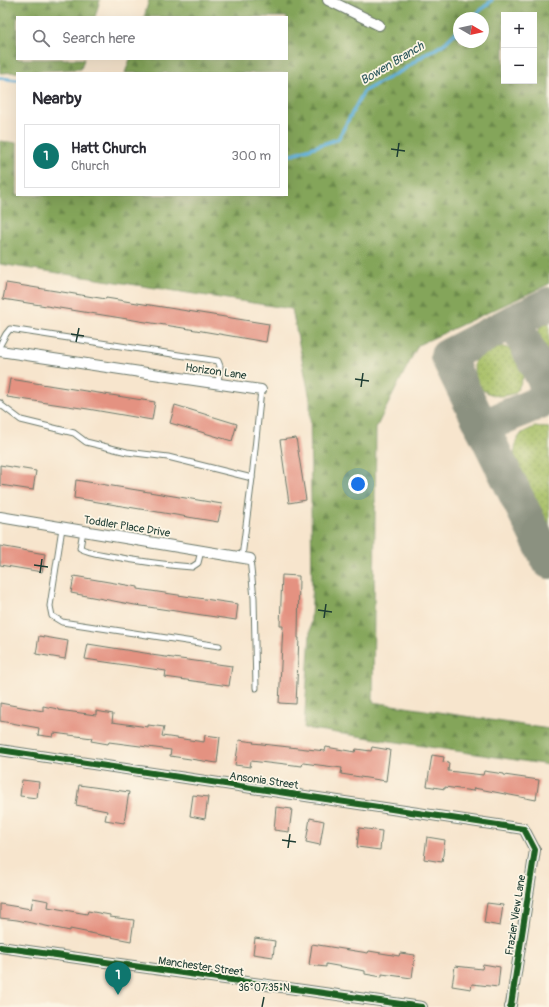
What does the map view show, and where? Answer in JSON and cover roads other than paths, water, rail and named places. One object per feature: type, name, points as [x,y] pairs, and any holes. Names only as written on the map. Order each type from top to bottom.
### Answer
[{"type":"street","points":[[328,0],[380,25]]},
{"type":"street","name":"Horizon Lane","points":[[0,351],[261,390]]},
{"type":"street","name":"Toddler Place Drive","points":[[0,517],[246,558]]},
{"type":"street","name":"Ansonia Street","points":[[0,750],[524,829]]},
{"type":"street","name":"Frazier View Lane","points":[[510,1007],[535,850],[524,829]]},
{"type":"street","name":"Manchester Street","points":[[0,947],[422,1007]]},
{"type":"lane","points":[[0,346],[10,329],[218,361],[220,366],[218,383]]},
{"type":"lane","name":"Horizon Lane","points":[[256,688],[254,598],[246,558],[261,390]]},
{"type":"lane","points":[[0,403],[21,420],[74,433],[86,442],[127,452],[168,457],[252,478]]},
{"type":"lane","points":[[62,528],[50,606],[52,616],[62,622],[219,646]]},
{"type":"lane","points":[[83,531],[80,548],[85,551],[115,557],[192,568],[198,563],[201,551]]},
{"type":"waterway","name":"Bowen Branch","points":[[479,12],[492,0]]},
{"type":"waterway","name":"Bowen Branch","points":[[288,156],[338,139],[364,91],[403,70],[428,52],[445,43],[453,35]]},
{"type":"waterway","name":"Bowen Branch","points":[[0,78],[16,80]]},
{"type":"place","name":"Hatt Church","points":[[118,995]]}]
